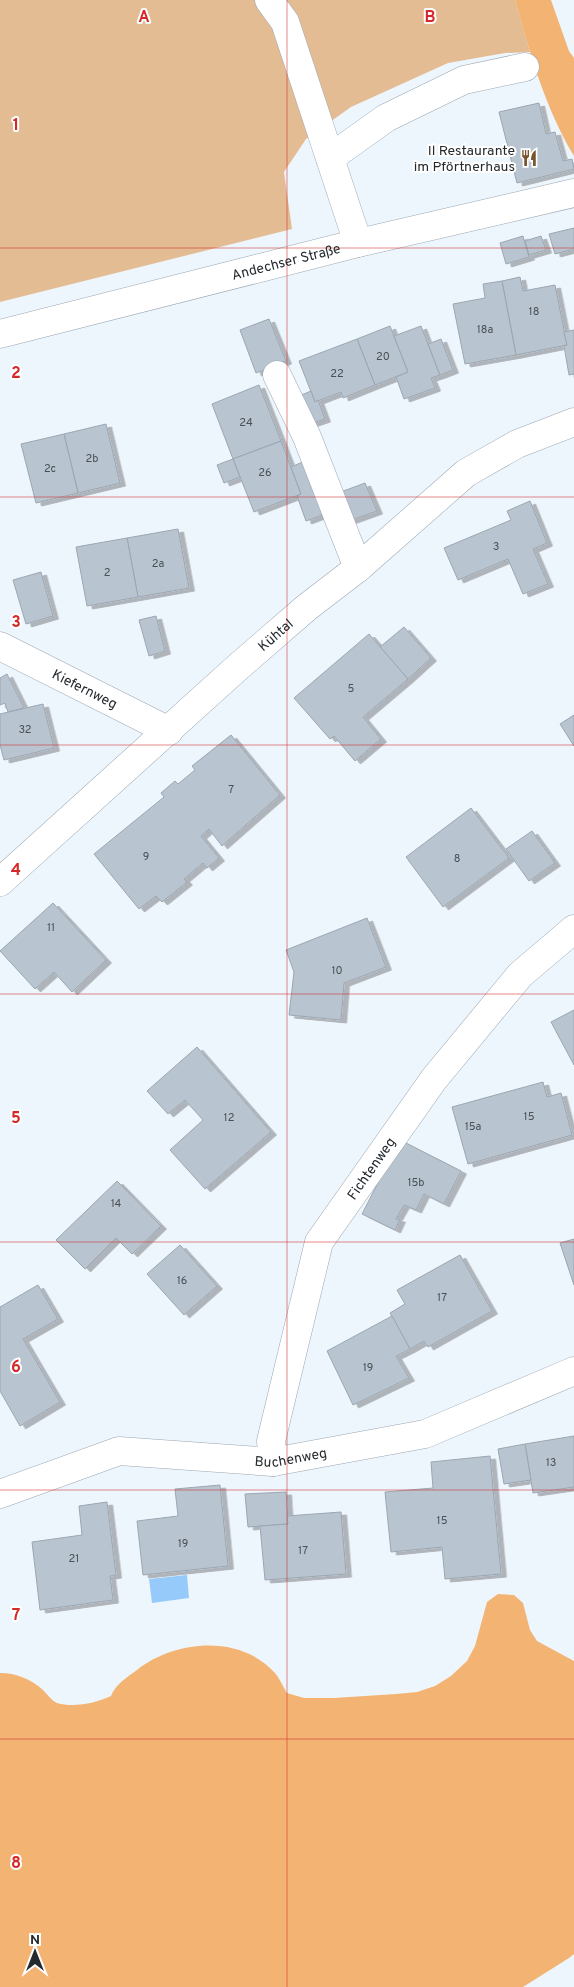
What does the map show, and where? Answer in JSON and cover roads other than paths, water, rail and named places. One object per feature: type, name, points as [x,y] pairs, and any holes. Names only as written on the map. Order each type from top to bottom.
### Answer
[{"type":"street","points":[[269,0],[285,22],[358,243]]},
{"type":"street","points":[[330,158],[386,118],[464,80],[525,68]]},
{"type":"street","name":"Andechser Straße","points":[[0,334],[358,243],[574,193]]},
{"type":"street","points":[[277,375],[307,437],[358,568]]},
{"type":"street","name":"Kühtal","points":[[0,882],[306,608],[358,568],[466,473],[517,444],[574,422]]},
{"type":"street","name":"Kiefernweg","points":[[0,646],[169,731]]},
{"type":"street","name":"Fichtenweg","points":[[273,1462],[270,1441],[319,1242],[434,1079],[520,975],[574,929]]},
{"type":"street","name":"Buchenweg","points":[[0,1494],[119,1451],[273,1462],[425,1434],[574,1371]]},
{"type":"water","points":[[187,1575],[189,1598],[152,1603],[149,1579]]},
{"type":"place","name":"Il Restaurante im Pförtnerhaus","points":[[529,158]]}]
